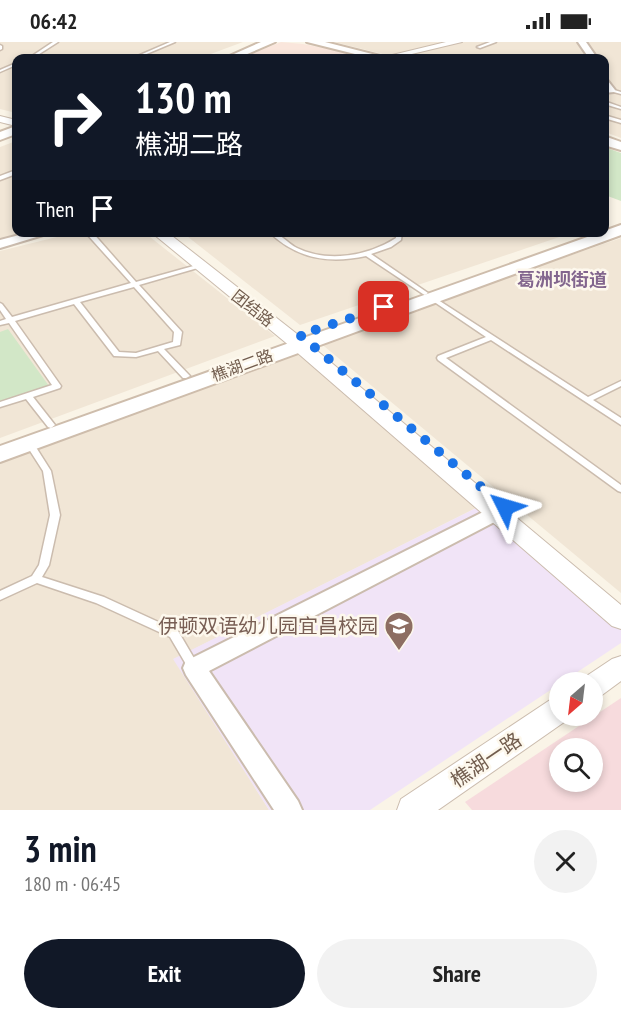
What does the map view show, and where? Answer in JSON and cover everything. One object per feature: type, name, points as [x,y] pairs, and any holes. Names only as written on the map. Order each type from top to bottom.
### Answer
[{"type":"main road","points":[[228,54],[258,42]]},
{"type":"main road","points":[[240,54],[270,42]]},
{"type":"main road","points":[[312,42],[368,54]]},
{"type":"main road","points":[[325,42],[371,54]]},
{"type":"main road","name":"樵湖二路","points":[[429,296],[582,237]]},
{"type":"main road","name":"樵湖二路","points":[[0,444],[186,376],[300,340],[601,237]]},
{"type":"main road","name":"樵湖二路","points":[[0,454],[300,340]]},
{"type":"street","points":[[404,54],[458,42]]},
{"type":"street","points":[[1,244],[27,237]]},
{"type":"street","name":"团结路","points":[[164,237],[199,266],[300,340],[495,513],[621,619]]},
{"type":"street","name":"团结路","points":[[174,237],[621,604]]},
{"type":"street","points":[[289,810],[194,668],[495,513]]},
{"type":"street","points":[[603,679],[621,667]]},
{"type":"street","name":"樵湖一路","points":[[412,810],[549,717]]},
{"type":"lane","points":[[37,54],[56,42]]},
{"type":"lane","points":[[144,54],[173,42]]},
{"type":"lane","points":[[479,47],[494,42]]},
{"type":"lane","points":[[75,301],[117,354],[136,355],[177,343],[178,332],[93,237]]},
{"type":"lane","points":[[279,237],[296,250],[325,257],[352,257],[367,254],[392,245],[399,237]]},
{"type":"lane","points":[[367,254],[621,422]]},
{"type":"lane","points":[[0,323],[199,266]]},
{"type":"lane","points":[[0,305],[57,386],[0,405]]},
{"type":"lane","points":[[491,337],[441,358],[621,489]]},
{"type":"lane","points":[[159,348],[186,376]]},
{"type":"lane","points":[[587,400],[621,383]]},
{"type":"lane","points":[[28,396],[51,425]]},
{"type":"lane","points":[[0,596],[36,579],[44,565],[55,515],[47,471],[29,443]]},
{"type":"lane","points":[[36,579],[100,600],[174,634],[194,668]]},
{"type":"shaded area","points":[[0,42],[243,42],[211,54],[12,54],[12,112],[0,109]]},
{"type":"shaded area","points":[[281,42],[354,54],[251,54]]},
{"type":"shaded area","points":[[334,42],[621,42],[621,138],[609,134],[609,54],[383,54]]},
{"type":"shaded area","points":[[12,142],[13,237],[0,240],[0,147]]},
{"type":"shaded area","points":[[57,237],[150,237],[275,336],[0,438],[0,251]]},
{"type":"shaded area","points":[[188,237],[559,237],[300,325]]},
{"type":"shaded area","points":[[621,238],[621,593],[319,342]]},
{"type":"shaded area","points":[[295,350],[478,507],[174,659],[269,810],[0,810],[0,459]]},
{"type":"shaded area","name":"伊顿双语幼儿园宜昌校园","points":[[478,507],[621,629],[621,643],[577,672],[549,672],[549,691],[370,810],[269,810],[173,659]]},
{"type":"shaded area","points":[[621,698],[621,810],[472,810],[465,802],[549,746],[549,792],[603,792],[603,738],[561,738],[579,726],[603,726],[603,710]]},
{"type":"green space","points":[[609,149],[621,153],[621,201],[609,196]]},
{"type":"green space","points":[[8,329],[49,386],[0,402],[0,332]]},
{"type":"place","name":"伊顿双语幼儿园宜昌校园","points":[[399,652]]},
{"type":"district","name":"葛洲坝街道","points":[[562,279]]},
{"type":"route","points":[[384,307],[300,335],[505,507]]}]
